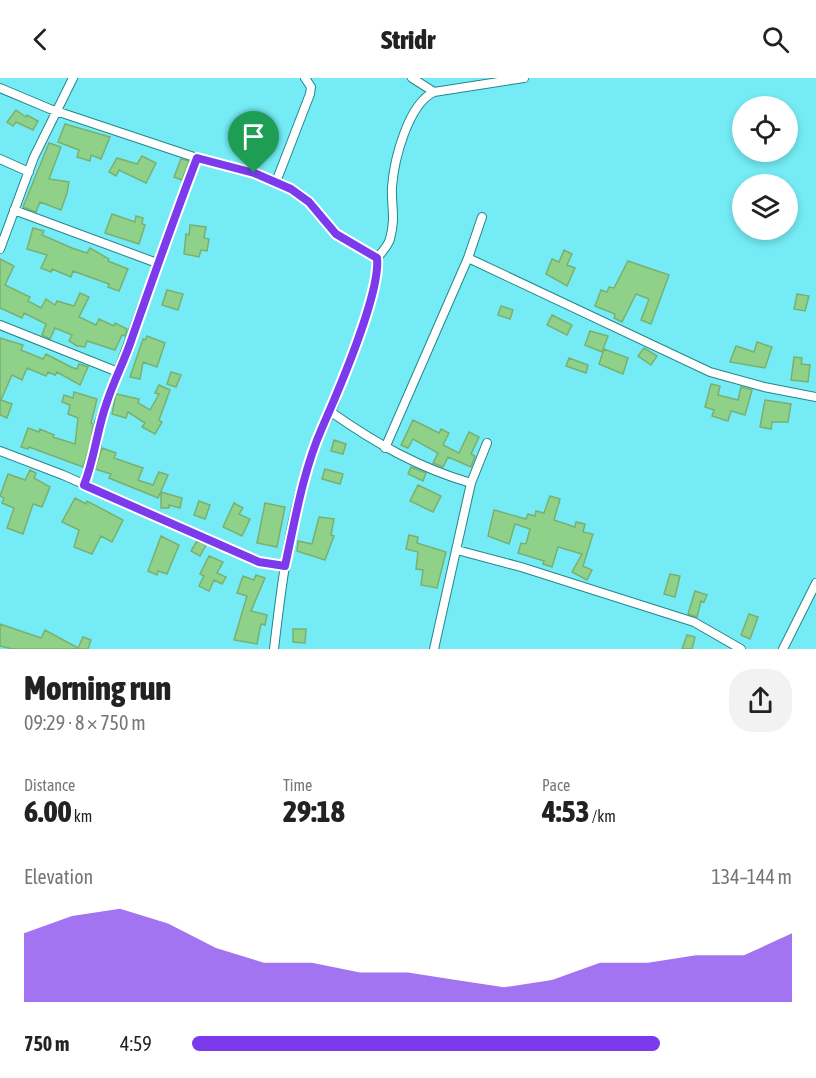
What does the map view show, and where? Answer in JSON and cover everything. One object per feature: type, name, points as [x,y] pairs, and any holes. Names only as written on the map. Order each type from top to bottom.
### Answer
[{"type":"street","points":[[0,249],[29,172],[56,110],[73,78]]},
{"type":"street","points":[[276,182],[310,94],[311,87],[305,78]]},
{"type":"street","points":[[412,78],[434,92]]},
{"type":"street","points":[[274,649],[285,566],[302,491],[322,428],[331,412],[368,306],[378,267],[377,258],[389,242],[395,204],[392,189],[409,122],[423,97],[434,92],[525,78]]},
{"type":"street","points":[[0,88],[56,110],[276,182],[309,202],[336,234],[377,258]]},
{"type":"street","points":[[84,485],[98,444],[99,423],[197,158]]},
{"type":"street","points":[[0,159],[29,172]]},
{"type":"street","points":[[14,210],[157,263]]},
{"type":"street","points":[[385,448],[468,258],[482,217]]},
{"type":"street","points":[[468,258],[578,312],[710,372],[764,387],[816,397]]},
{"type":"street","points":[[0,326],[118,372]]},
{"type":"street","points":[[331,412],[385,448],[449,476],[471,483]]},
{"type":"street","points":[[434,649],[471,483],[487,443]]},
{"type":"street","points":[[0,452],[84,485],[259,562],[285,566]]},
{"type":"street","points":[[457,549],[694,622],[741,649]]},
{"type":"street","points":[[783,649],[816,583]]},
{"type":"building","points":[[16,110],[38,121],[33,130],[16,122],[13,126],[7,122]]},
{"type":"building","points":[[65,124],[110,137],[101,159],[91,155],[90,161],[77,157],[79,150],[58,142]]},
{"type":"building","points":[[49,143],[61,147],[49,179],[69,182],[67,193],[61,210],[40,202],[36,212],[23,207]]},
{"type":"building","points":[[142,156],[156,163],[146,183],[119,170],[116,176],[109,172],[117,158],[137,164]]},
{"type":"building","points":[[181,159],[189,161],[182,180],[174,177]]},
{"type":"building","points":[[112,214],[135,222],[136,216],[143,218],[142,224],[145,225],[139,244],[105,233]]},
{"type":"building","points":[[190,225],[206,227],[204,238],[209,239],[207,251],[201,250],[199,257],[184,254],[186,234],[189,235]]},
{"type":"building","points":[[33,228],[44,231],[42,235],[72,248],[87,253],[90,248],[109,259],[108,261],[128,269],[119,291],[108,287],[109,284],[73,271],[71,277],[52,269],[51,272],[41,268],[47,255],[27,249]]},
{"type":"building","points":[[564,250],[572,254],[567,265],[575,268],[567,286],[546,274],[552,259],[559,262]]},
{"type":"building","points":[[0,259],[14,266],[5,285],[30,297],[28,301],[41,308],[46,299],[55,305],[57,301],[74,306],[80,293],[89,297],[79,317],[96,325],[99,319],[114,326],[115,323],[127,329],[125,336],[122,335],[115,350],[87,341],[85,347],[77,346],[69,341],[72,335],[55,328],[50,339],[42,335],[46,324],[24,313],[22,318],[0,308]]},
{"type":"building","points":[[628,261],[669,275],[651,324],[641,320],[649,299],[636,294],[622,322],[614,318],[615,314],[595,306],[601,290],[607,292],[609,287],[614,288]]},
{"type":"building","points":[[167,290],[183,294],[178,310],[162,305]]},
{"type":"building","points":[[797,294],[809,296],[805,311],[794,309]]},
{"type":"building","points":[[501,306],[513,310],[510,319],[498,315]]},
{"type":"building","points":[[552,315],[572,325],[567,335],[547,325]]},
{"type":"building","points":[[590,331],[608,336],[602,352],[585,345]]},
{"type":"building","points":[[147,336],[165,343],[157,367],[143,362],[140,379],[130,377],[143,339],[145,340]]},
{"type":"building","points":[[0,338],[23,345],[21,350],[43,359],[46,354],[77,369],[79,364],[88,367],[80,385],[57,372],[55,375],[48,372],[46,376],[27,368],[22,380],[12,375],[1,400],[12,404],[7,418],[0,415]]},
{"type":"building","points":[[757,342],[772,347],[765,368],[730,362],[736,346],[754,352]]},
{"type":"building","points":[[644,348],[657,356],[651,365],[638,356]]},
{"type":"building","points":[[604,349],[628,358],[623,374],[599,364]]},
{"type":"building","points":[[794,357],[802,358],[801,364],[810,365],[808,382],[791,380]]},
{"type":"building","points":[[569,358],[588,365],[586,373],[566,366]]},
{"type":"building","points":[[171,372],[181,375],[176,387],[167,384]]},
{"type":"building","points":[[711,384],[720,386],[718,395],[738,400],[741,387],[752,390],[745,415],[731,411],[728,421],[712,416],[714,410],[705,407]]},
{"type":"building","points":[[159,385],[170,390],[159,420],[162,422],[155,434],[142,427],[145,423],[128,412],[126,418],[112,414],[116,394],[139,399],[138,403],[150,410],[159,394],[155,393]]},
{"type":"building","points":[[74,392],[97,399],[91,423],[93,424],[91,443],[83,467],[29,447],[28,449],[21,447],[28,428],[39,432],[40,429],[54,435],[53,437],[75,444],[78,418],[68,414],[70,405],[62,402],[64,395],[73,398]]},
{"type":"building","points":[[765,400],[791,404],[788,422],[772,422],[771,429],[760,427]]},
{"type":"building","points":[[413,420],[439,433],[441,429],[449,433],[443,445],[459,453],[469,432],[479,437],[471,454],[475,456],[471,467],[448,457],[443,467],[433,463],[438,453],[413,439],[408,448],[401,445]]},
{"type":"building","points":[[334,440],[346,444],[343,454],[331,451]]},
{"type":"building","points":[[102,448],[116,453],[114,458],[143,468],[138,480],[153,485],[159,472],[168,475],[158,498],[109,478],[111,474],[95,469]]},
{"type":"building","points":[[411,467],[426,473],[423,481],[408,474]]},
{"type":"building","points":[[325,469],[343,474],[340,484],[322,479]]},
{"type":"building","points":[[30,470],[36,473],[34,478],[50,487],[42,507],[33,504],[23,534],[7,528],[14,508],[2,503],[4,498],[0,496],[8,474],[25,480]]},
{"type":"building","points":[[418,485],[441,496],[433,512],[410,501]]},
{"type":"building","points":[[161,492],[182,498],[180,508],[169,505],[169,508],[161,508]]},
{"type":"building","points":[[550,496],[560,499],[554,520],[575,527],[576,522],[585,524],[583,532],[593,534],[583,566],[592,570],[587,580],[572,572],[582,554],[558,547],[552,567],[543,564],[544,561],[518,553],[521,543],[526,544],[530,529],[515,524],[509,544],[488,536],[494,510],[526,519],[528,514],[535,516],[536,511],[544,513]]},
{"type":"building","points":[[75,498],[86,504],[87,501],[123,520],[112,542],[101,536],[92,554],[74,547],[79,530],[62,522]]},
{"type":"building","points":[[199,501],[210,505],[205,519],[194,515]]},
{"type":"building","points":[[234,503],[243,508],[239,514],[250,519],[242,536],[223,527]]},
{"type":"building","points":[[265,503],[285,507],[277,547],[257,543]]},
{"type":"building","points":[[319,517],[334,519],[331,535],[334,536],[325,560],[297,551],[298,541],[312,544]]},
{"type":"building","points":[[409,535],[418,537],[417,543],[446,552],[437,588],[421,585],[423,570],[416,569],[418,552],[406,549]]},
{"type":"building","points":[[161,536],[179,545],[167,574],[158,571],[157,575],[148,571]]},
{"type":"building","points":[[197,541],[206,545],[200,556],[191,551]]},
{"type":"building","points":[[209,556],[223,562],[217,573],[226,577],[222,584],[214,580],[209,591],[199,586],[204,576],[200,574]]},
{"type":"building","points":[[670,574],[680,576],[675,597],[664,594]]},
{"type":"building","points":[[256,575],[265,578],[251,611],[267,615],[265,625],[261,624],[257,644],[234,640],[247,596],[237,593],[243,576],[254,580]]},
{"type":"building","points":[[695,591],[707,595],[704,602],[701,601],[697,617],[688,614]]},
{"type":"building","points":[[749,614],[758,617],[750,639],[741,635]]},
{"type":"building","points":[[0,624],[41,638],[45,630],[78,648],[83,637],[91,640],[88,649],[12,649],[0,646]]},
{"type":"building","points":[[293,629],[306,629],[305,643],[293,642]]},
{"type":"building","points":[[687,635],[695,637],[692,649],[682,649]]},
{"type":"route","points":[[197,158],[254,173],[291,189],[309,202],[330,230],[377,258],[378,267],[368,306],[331,412],[322,428],[302,491],[285,566],[259,562],[84,485],[98,444],[99,423],[197,158]]}]
